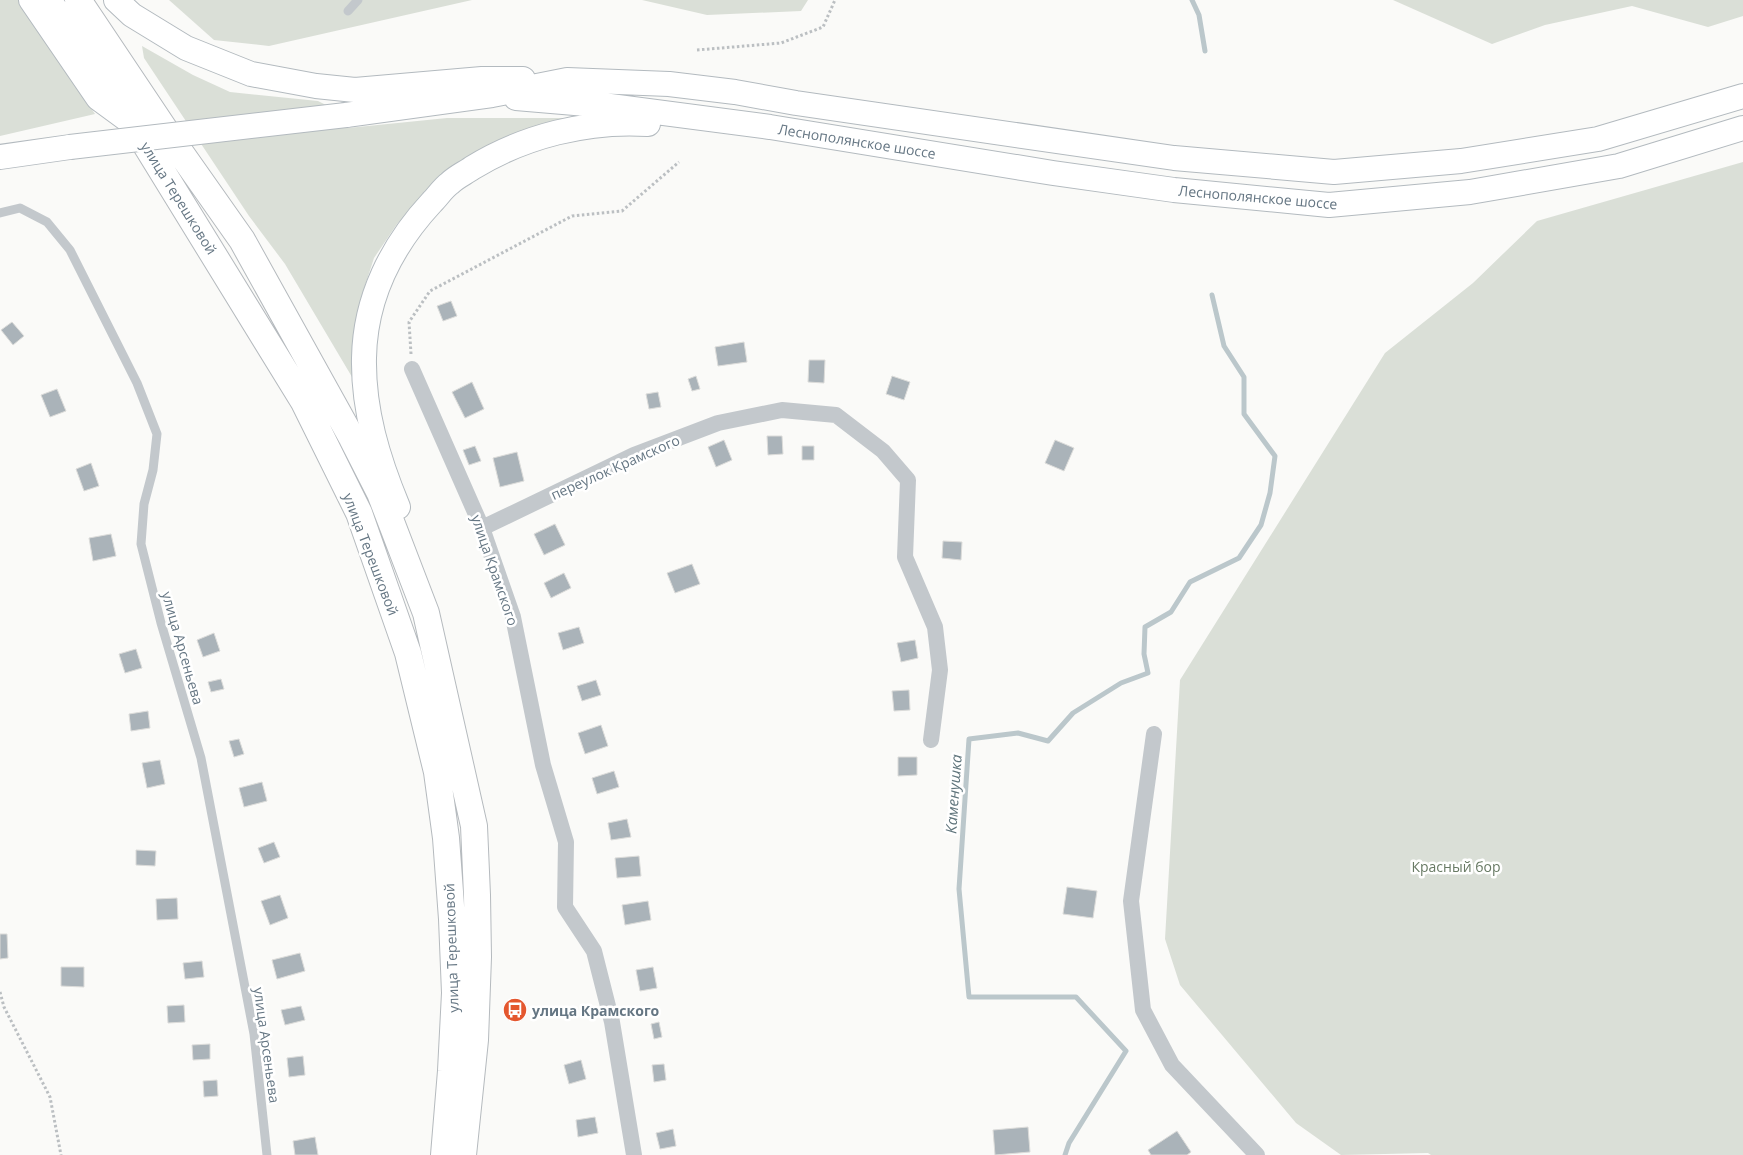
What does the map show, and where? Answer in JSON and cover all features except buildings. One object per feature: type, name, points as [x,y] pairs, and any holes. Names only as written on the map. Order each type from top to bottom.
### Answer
[{"type":"main road","points":[[31,0],[98,98],[133,124]]},
{"type":"main road","name":"улица Терешковой","points":[[48,0],[133,124],[304,402],[359,513],[408,653],[437,772],[446,838],[452,910],[455,993],[444,1155]]},
{"type":"main road","name":"улица Терешковой","points":[[78,0],[173,142],[242,240],[352,438],[376,486],[426,613],[474,826],[478,966],[475,1040],[463,1155]]},
{"type":"main road","points":[[116,0],[132,14],[186,48],[250,74],[316,86],[354,90],[482,79],[567,80]]},
{"type":"main road","points":[[0,157],[492,96],[567,80]]},
{"type":"main road","name":"Леснополянское шоссе","points":[[567,80],[669,84],[734,92],[796,104],[1174,158],[1334,172],[1461,161],[1598,139],[1743,96]]},
{"type":"main road","points":[[492,96],[610,106],[770,127]]},
{"type":"main road","points":[[426,613],[410,536],[376,446],[366,402],[364,357],[367,325],[379,281],[394,250],[420,214],[450,182],[482,162],[513,147],[558,132],[598,125],[628,123],[666,126],[770,127]]},
{"type":"main road","name":"Леснополянское шоссе","points":[[770,127],[1053,173],[1174,190],[1329,205],[1470,192],[1610,167],[1743,128]]},
{"type":"street","name":"улица Крамского","points":[[412,369],[482,528],[513,617],[543,766],[566,842],[565,907],[594,951],[607,1004],[634,1155]]},
{"type":"street","name":"переулок Крамского","points":[[482,528],[634,455],[718,423],[782,410],[836,415],[883,451],[908,480],[905,557],[935,627],[940,670],[931,740]]},
{"type":"street","points":[[1154,734],[1131,900],[1143,1010],[1172,1065],[1257,1155]]},
{"type":"lane","points":[[348,11],[358,0]]},
{"type":"lane","name":"улица Арсеньева","points":[[0,213],[20,208],[47,222],[70,250],[137,384],[157,434],[153,470],[144,504],[141,544],[160,623],[201,758],[254,1034],[267,1155]]},
{"type":"path","points":[[697,50],[781,43],[823,26],[836,0]]},
{"type":"path","points":[[412,369],[409,322],[430,291],[572,216],[622,211],[678,162]]},
{"type":"path","points":[[0,992],[4,1006],[50,1097],[61,1155]]},
{"type":"green space","points":[[0,0],[19,0],[95,114],[0,136]]},
{"type":"green space","points":[[169,0],[472,0],[269,46],[214,40]]},
{"type":"green space","points":[[642,0],[808,0],[801,11],[707,15]]},
{"type":"green space","points":[[1393,0],[1743,0],[1743,16],[1708,27],[1632,6],[1545,25],[1492,44]]},
{"type":"green space","points":[[142,46],[193,75],[230,92],[318,101],[346,115],[348,128],[447,118],[572,118],[423,197],[397,224],[374,258],[360,301],[353,336],[352,377],[285,264],[249,216],[144,58]]},
{"type":"green space","name":"Красный бор","points":[[1743,162],[1743,1155],[1431,1155],[1428,1153],[1341,1155],[1296,1123],[1180,985],[1165,939],[1180,680],[1385,353],[1473,283],[1537,221]]},
{"type":"waterway","name":"Каменушка","points":[[1192,0],[1199,15],[1205,51]]},
{"type":"waterway","name":"Каменушка","points":[[1065,1155],[1069,1143],[1126,1051],[1076,997],[969,997],[959,889],[969,739],[1018,733],[1048,741],[1073,713],[1121,683],[1148,673],[1144,654],[1145,627],[1171,612],[1190,582],[1239,558],[1261,525],[1270,493],[1275,456],[1244,414],[1244,377],[1224,346],[1212,295]]},
{"type":"place","name":"улица Крамского","points":[[515,1010]]}]
